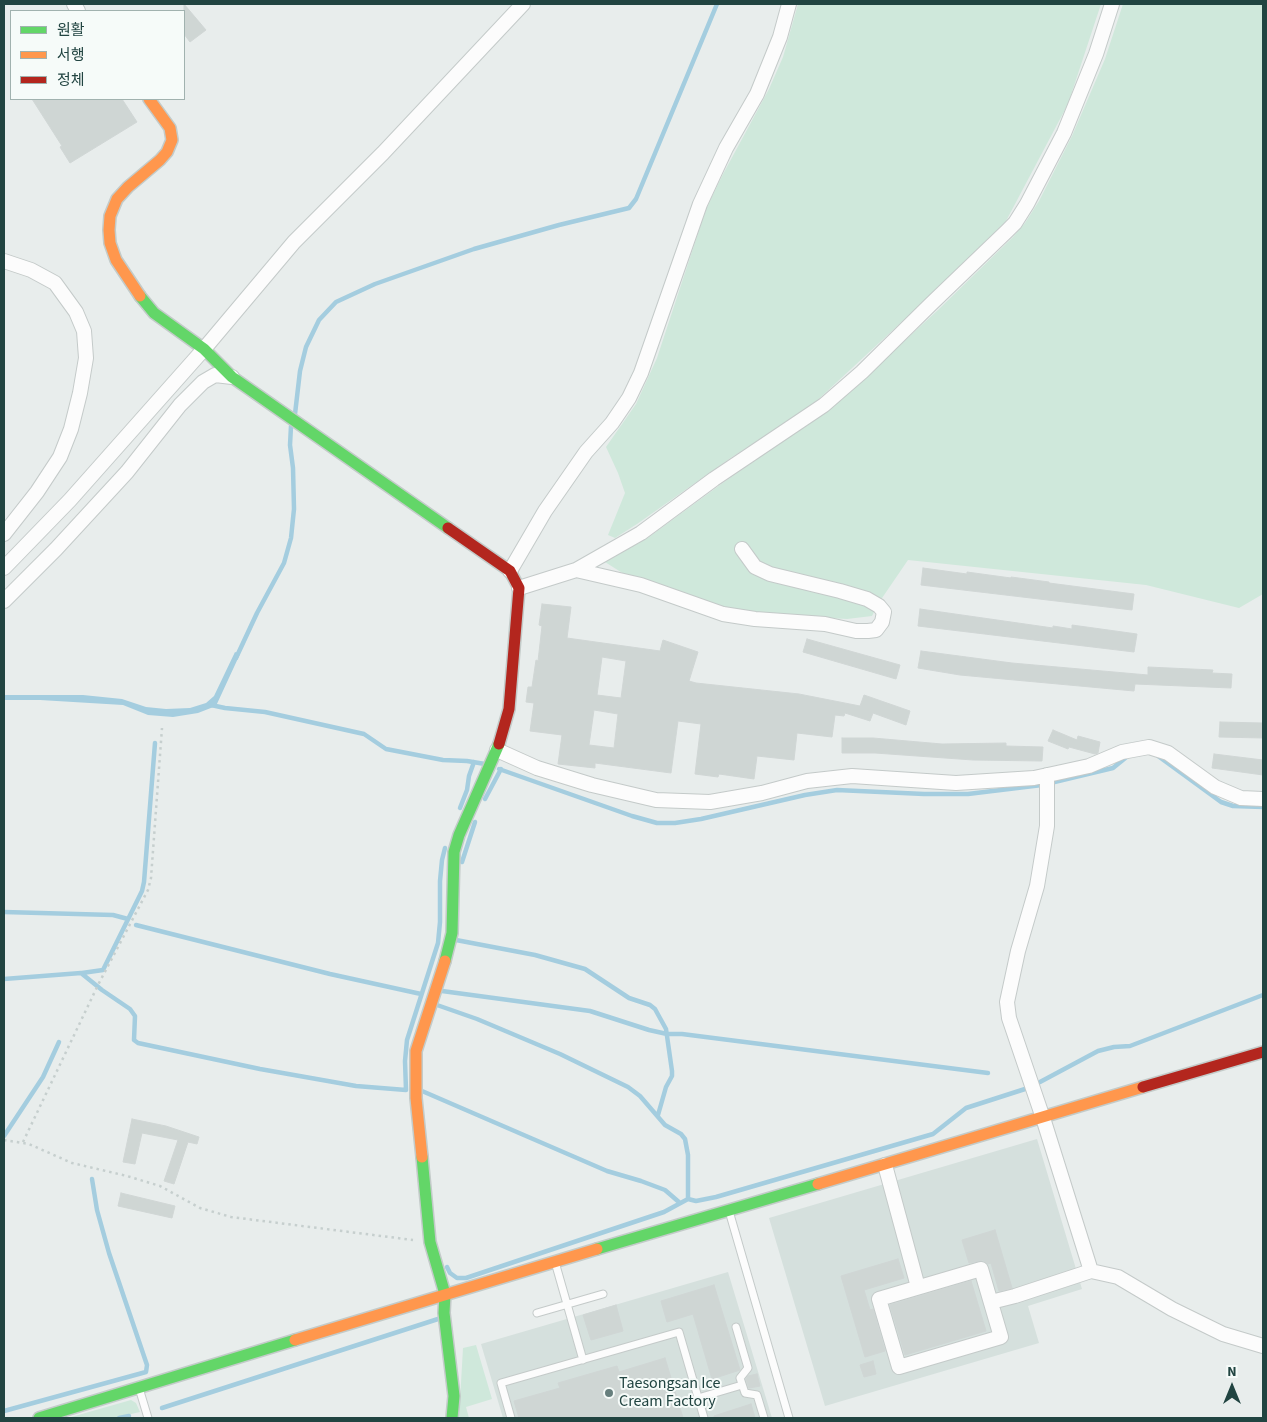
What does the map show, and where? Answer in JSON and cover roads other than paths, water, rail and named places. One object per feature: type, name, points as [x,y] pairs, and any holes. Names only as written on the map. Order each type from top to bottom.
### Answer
[{"type":"street","points":[[4,568],[70,500],[204,349],[294,242],[383,153],[523,4]]},
{"type":"street","points":[[510,570],[545,511],[586,452],[612,423],[629,398],[641,374],[700,204],[726,148],[757,94],[780,37],[789,4]]},
{"type":"street","points":[[519,588],[576,570],[642,533],[714,479],[824,405],[862,372],[930,304],[1008,232],[1027,204],[1064,133],[1096,54],[1112,4]]},
{"type":"street","points":[[149,100],[170,128],[172,140],[167,152],[160,160],[117,199],[110,216],[108,230],[116,260],[134,288],[154,313],[204,349],[232,377],[510,570],[519,588],[509,709],[495,754],[459,835],[454,852],[452,933],[448,952],[416,1051],[416,1098],[430,1242],[445,1294],[444,1313],[454,1396],[452,1418]]},
{"type":"street","points":[[4,261],[31,270],[55,283],[76,312],[84,331],[86,358],[71,430],[60,457],[37,492],[4,534]]},
{"type":"street","points":[[4,601],[56,549],[127,472],[186,399],[203,382],[215,375],[232,377]]},
{"type":"street","points":[[576,570],[640,585],[723,614],[755,619],[825,624],[856,631],[876,630],[882,622],[884,612],[879,606],[867,599],[770,574],[755,567],[742,549]]},
{"type":"street","points":[[495,754],[592,785],[656,800],[710,802],[762,793],[807,781],[852,776],[956,783],[1034,778],[1048,781],[1122,752],[1149,747],[1168,753],[1215,787],[1241,798],[1263,800]]},
{"type":"street","points":[[1048,781],[1046,826],[1037,886],[1018,951],[1008,1002],[1009,1018],[1044,1118],[1091,1271]]},
{"type":"street","points":[[39,1418],[445,1294],[1263,1052]]},
{"type":"street","points":[[885,1165],[918,1287]]},
{"type":"street","points":[[981,1269],[1001,1338],[899,1367],[879,1299],[918,1287],[981,1269]]},
{"type":"street","points":[[991,1302],[1091,1271],[1118,1277],[1172,1310],[1224,1334],[1263,1346]]},
{"type":"lane","points":[[729,1211],[789,1418]]},
{"type":"lane","points":[[555,1262],[583,1360]]},
{"type":"lane","points":[[537,1313],[603,1294]]},
{"type":"lane","points":[[736,1327],[748,1368],[740,1378],[742,1386],[745,1393],[757,1395],[764,1418]]},
{"type":"lane","points":[[511,1418],[501,1383],[679,1332],[704,1418]]},
{"type":"lane","points":[[698,1398],[742,1386]]},
{"type":"lane","points":[[139,1388],[148,1418]]},
{"type":"water","points":[[235,652],[240,654],[216,706],[198,713],[173,717],[148,715],[123,705],[40,700],[4,700],[4,695],[83,695],[122,699],[146,707],[166,709],[190,708],[206,703],[214,696]]},
{"type":"waterway","points":[[295,414],[300,371],[306,347],[319,320],[336,302],[375,284],[474,249],[629,208],[636,199],[717,4]]},
{"type":"waterway","points":[[236,658],[257,613],[284,563],[291,538],[294,509],[293,468],[290,445],[291,426]]},
{"type":"waterway","points":[[211,705],[265,712],[364,734],[386,749],[443,760],[485,764]]},
{"type":"waterway","points":[[82,973],[103,970],[142,891],[155,743]]},
{"type":"waterway","points":[[499,769],[632,816],[657,823],[675,823],[837,790],[968,794],[1042,785],[1113,768],[1129,755]]},
{"type":"waterway","points":[[1158,756],[1221,802],[1233,806],[1263,807]]},
{"type":"waterway","points":[[460,808],[474,762]]},
{"type":"waterway","points":[[485,799],[501,769]]},
{"type":"waterway","points":[[462,862],[475,822]]},
{"type":"waterway","points":[[4,979],[81,973],[130,1009],[135,1016],[134,1040],[138,1043],[260,1069],[356,1086],[406,1090],[405,1061],[407,1040],[438,943],[440,881],[445,848]]},
{"type":"waterway","points":[[4,912],[113,915],[128,919]]},
{"type":"waterway","points":[[136,925],[330,974],[421,994]]},
{"type":"waterway","points":[[456,940],[535,955],[585,969],[629,998],[650,1005],[655,1009],[666,1029],[672,1071],[672,1076],[666,1087],[658,1115]]},
{"type":"waterway","points":[[442,991],[590,1011],[667,1034],[682,1034],[988,1073]]},
{"type":"waterway","points":[[1040,1082],[1098,1051],[1130,1046],[1263,995]]},
{"type":"waterway","points":[[437,1005],[477,1019],[560,1054],[628,1087],[640,1096],[665,1125],[681,1134],[685,1139],[688,1155],[688,1199]]},
{"type":"waterway","points":[[4,1136],[43,1077],[59,1042]]},
{"type":"waterway","points":[[447,1267],[450,1273],[457,1278],[466,1278],[664,1212],[688,1199],[696,1201],[716,1197],[933,1134],[966,1108],[1025,1089]]},
{"type":"waterway","points":[[422,1091],[607,1171],[665,1190],[680,1203]]},
{"type":"waterway","points":[[4,1411],[146,1372],[147,1365],[109,1253],[97,1210],[92,1179]]},
{"type":"waterway","points":[[162,1408],[438,1319]]},
{"type":"waterway","points":[[119,1418],[129,1416]]},
{"type":"place","name":"Taesongsan Ice Cream Factory","points":[[609,1393]]}]
